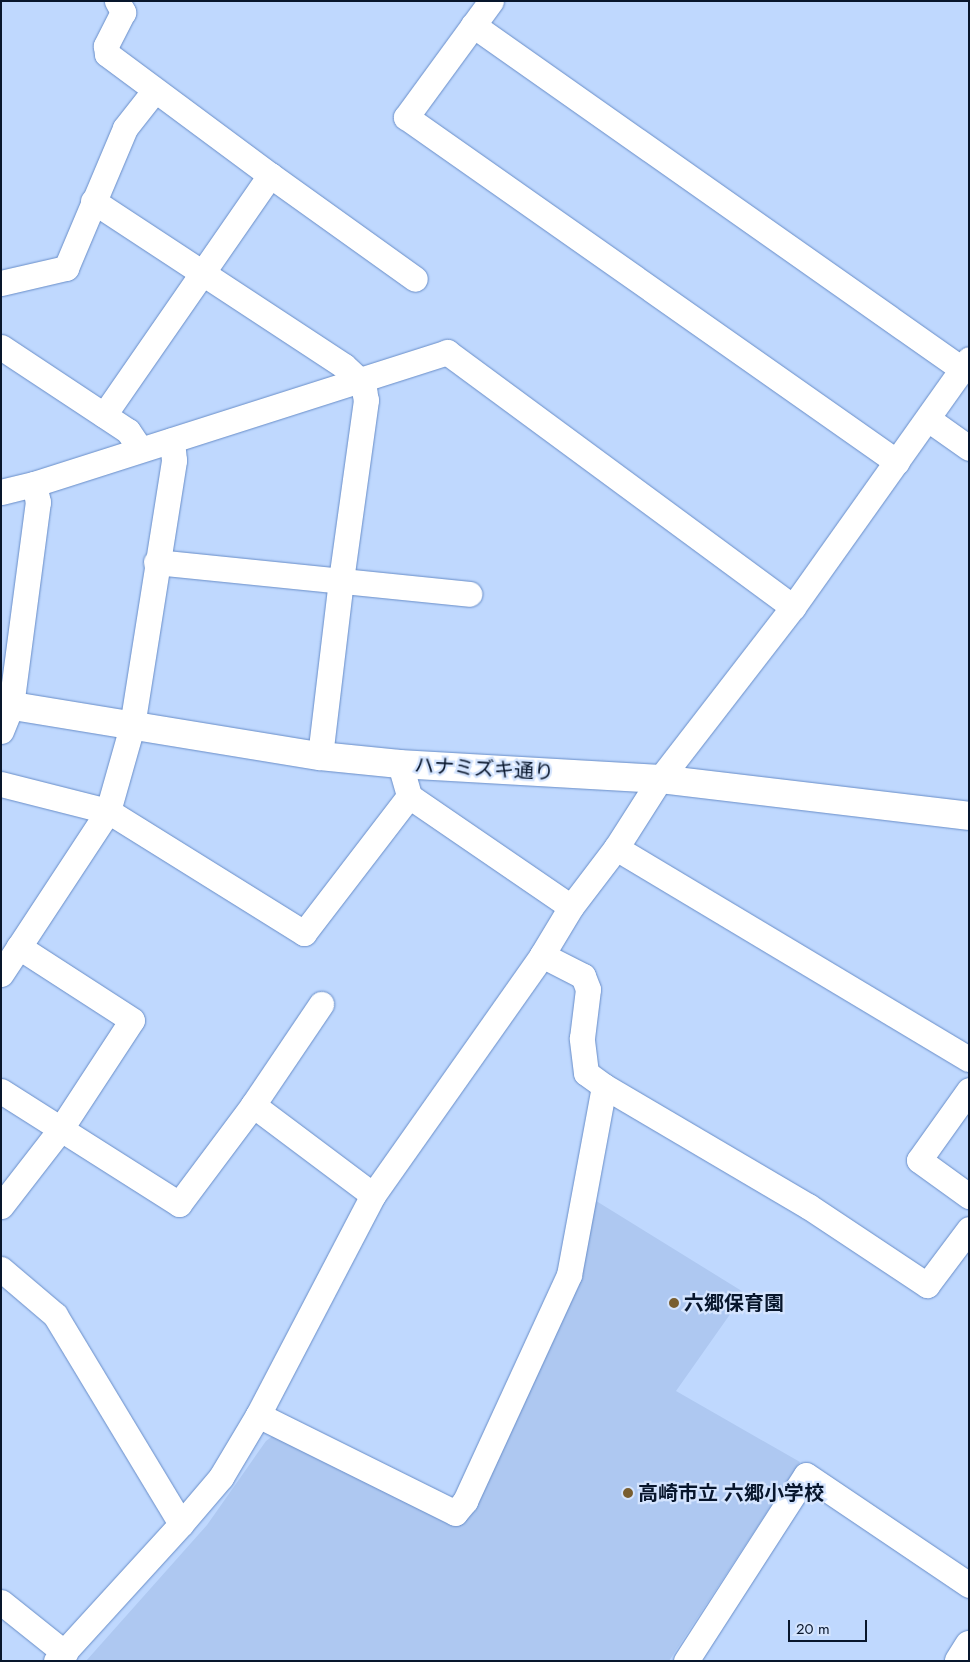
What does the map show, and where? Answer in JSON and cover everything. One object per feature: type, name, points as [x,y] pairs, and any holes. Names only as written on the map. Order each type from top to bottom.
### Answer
[{"type":"street","points":[[117,1],[123,12],[106,46],[107,54],[270,175],[416,279]]},
{"type":"street","points":[[491,1],[406,117],[897,462]]},
{"type":"street","points":[[1,1602],[61,1657],[221,1477],[258,1416],[373,1195],[542,956],[571,907],[616,848],[660,779],[793,607],[928,419],[965,364],[473,25]]},
{"type":"street","points":[[1,283],[66,268],[125,128],[155,90]]},
{"type":"street","points":[[104,415],[270,175]]},
{"type":"street","points":[[93,201],[344,366],[358,380],[364,390],[366,400],[341,580],[320,756]]},
{"type":"street","points":[[1,347],[128,431],[140,449]]},
{"type":"street","points":[[1,492],[34,484],[447,352],[793,607]]},
{"type":"street","points":[[928,419],[969,448]]},
{"type":"street","points":[[1,974],[12,948],[108,811],[132,726],[156,562],[174,460],[172,440]]},
{"type":"street","points":[[1,731],[38,502],[34,484]]},
{"type":"street","points":[[156,562],[469,594]]},
{"type":"street","name":"ハナミズキ通り","points":[[6,705],[320,756],[400,764],[660,779],[969,816]]},
{"type":"street","points":[[400,764],[410,796],[571,907]]},
{"type":"street","points":[[1,784],[108,811],[304,933],[410,796]]},
{"type":"street","points":[[616,848],[969,1059]]},
{"type":"street","points":[[1,1206],[60,1130],[132,1020],[12,948]]},
{"type":"street","points":[[542,956],[583,976],[588,990],[582,1038],[586,1074],[604,1086],[808,1206],[927,1285],[969,1229]]},
{"type":"street","points":[[1,1091],[179,1204],[253,1105],[321,1004]]},
{"type":"street","points":[[258,1416],[455,1513],[464,1501],[569,1275],[604,1086]]},
{"type":"street","points":[[969,1090],[919,1160],[969,1196]]},
{"type":"street","points":[[253,1105],[373,1195]]},
{"type":"street","points":[[1,1268],[54,1315],[181,1524]]},
{"type":"street","points":[[686,1661],[806,1475],[969,1585]]},
{"type":"street","points":[[959,1661],[969,1645]]},
{"type":"shaded area","name":"高崎市立 六郷小学校","points":[[593,1199],[745,1293],[676,1391],[800,1462],[669,1661],[86,1661],[207,1525],[266,1441],[274,1435],[461,1524]]},
{"type":"place","name":"六郷保育園","points":[[674,1303]]},
{"type":"place","name":"高崎市立 六郷小学校","points":[[628,1493]]}]
